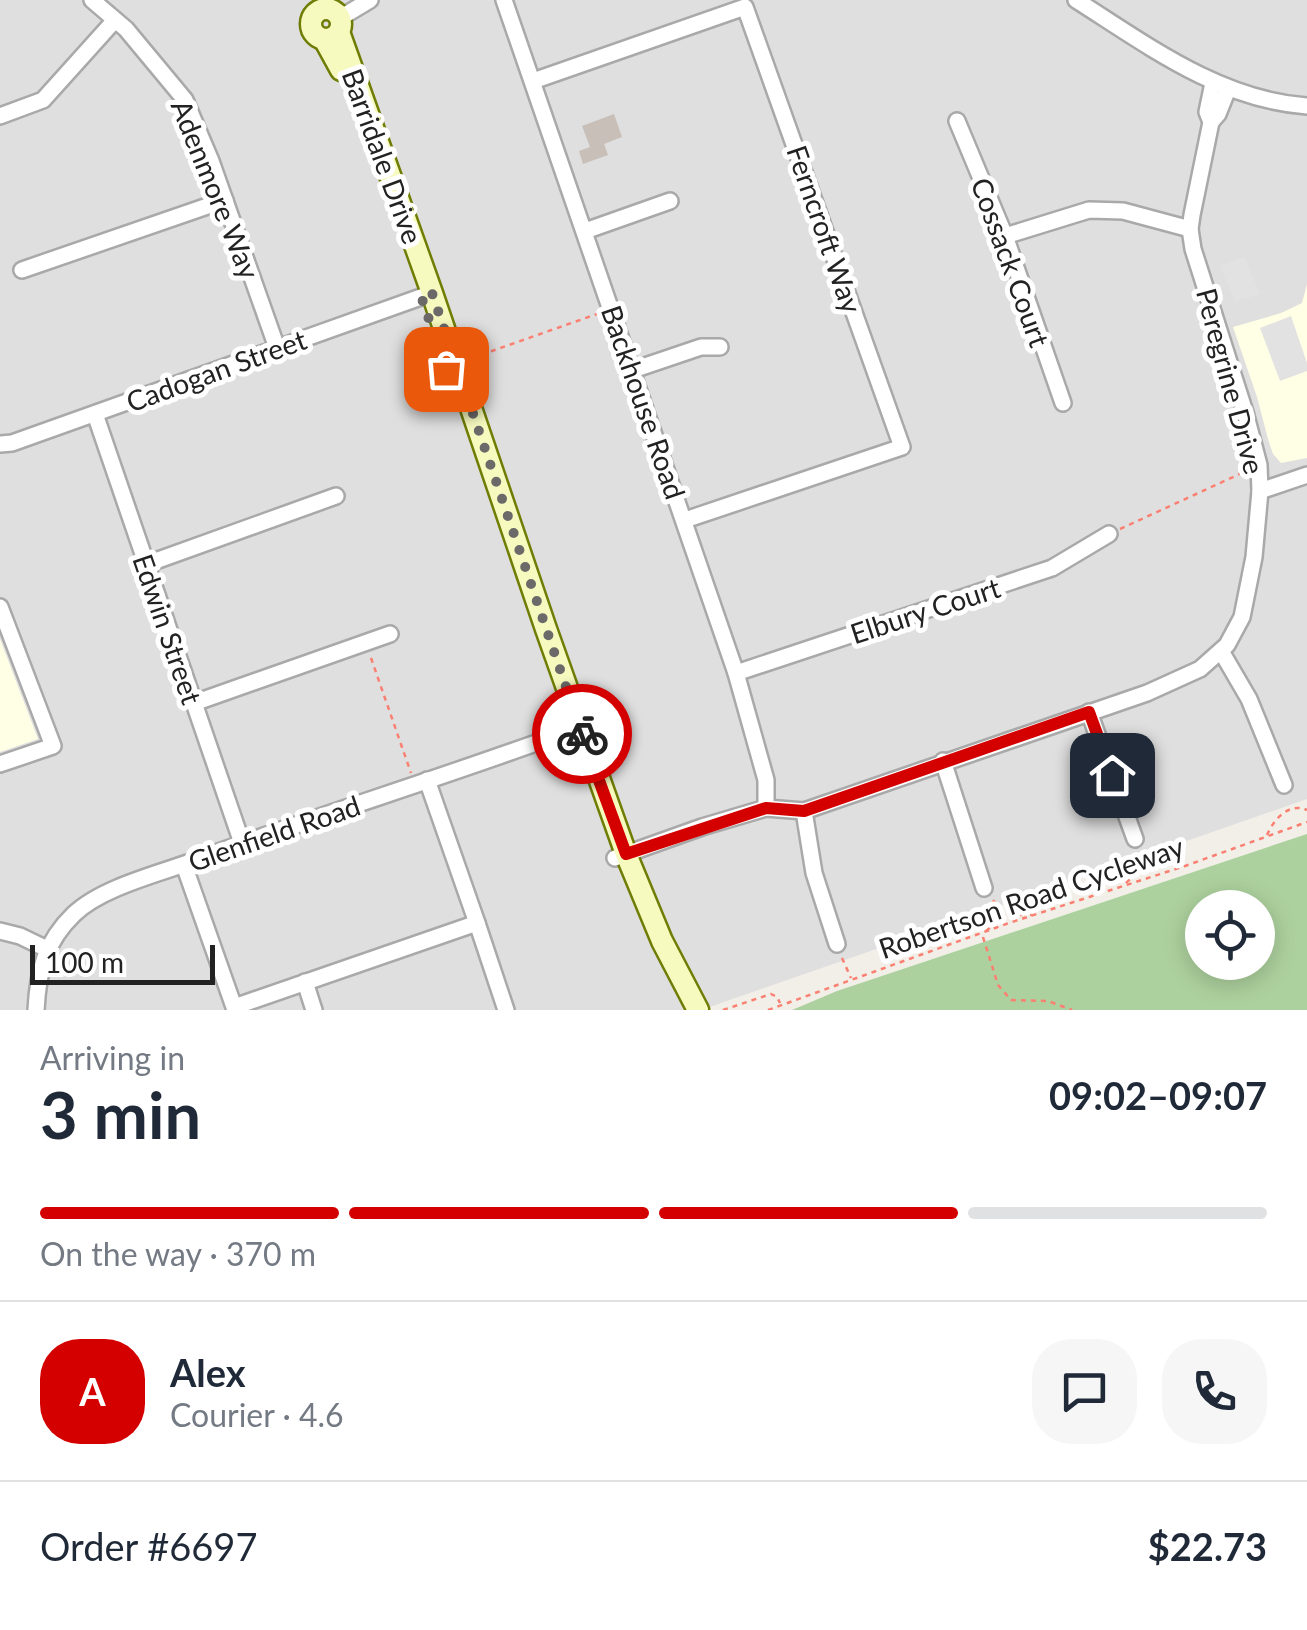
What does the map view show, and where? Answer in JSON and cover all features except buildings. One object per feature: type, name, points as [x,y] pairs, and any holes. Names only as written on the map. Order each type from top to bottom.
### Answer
[{"type":"street","name":"Adenmore Way","points":[[92,0],[126,29],[185,100],[277,348]]},
{"type":"street","points":[[325,16],[370,0]]},
{"type":"street","name":"Backhouse Road","points":[[504,0],[736,673],[766,780],[766,808]]},
{"type":"street","points":[[1076,0],[1221,86],[1307,106]]},
{"type":"street","name":"Ferncroft Way","points":[[533,81],[745,8],[902,448],[685,520]]},
{"type":"street","name":"Barridale Drive","points":[[325,16],[427,295],[620,856],[660,960],[686,1010]]},
{"type":"street","points":[[0,116],[43,100],[115,20]]},
{"type":"street","name":"Peregrine Drive","points":[[620,856],[766,808],[804,811],[1147,692],[1200,670],[1221,651],[1242,618],[1254,557],[1260,491],[1259,465],[1245,412],[1190,229],[1210,122],[1207,112],[1221,86]]},
{"type":"street","name":"Cossack Court","points":[[958,121],[1005,236],[1062,403]]},
{"type":"street","points":[[22,270],[225,200]]},
{"type":"street","points":[[585,230],[670,201]]},
{"type":"street","points":[[1005,236],[1089,210],[1123,211],[1190,229]]},
{"type":"street","name":"Barridale Drive","points":[[427,295],[457,364],[575,729]]},
{"type":"street","name":"Cadogan Street","points":[[0,444],[12,444],[427,295]]},
{"type":"street","points":[[633,370],[701,347],[720,348]]},
{"type":"street","name":"Edwin Street","points":[[95,414],[242,844]]},
{"type":"street","points":[[1260,491],[1307,474]]},
{"type":"street","points":[[146,564],[336,496]]},
{"type":"street","name":"Elbury Court","points":[[736,673],[1052,568],[1109,534]]},
{"type":"street","points":[[0,607],[53,746],[0,764]]},
{"type":"street","points":[[194,702],[390,634]]},
{"type":"street","points":[[1221,651],[1249,699],[1284,784]]},
{"type":"street","points":[[1089,712],[1135,839]]},
{"type":"street","name":"Glenfield Road","points":[[36,1010],[47,948],[74,914],[97,896],[575,729]]},
{"type":"street","points":[[943,761],[984,888]]},
{"type":"street","points":[[421,782],[477,923],[506,1010]]},
{"type":"street","points":[[804,811],[814,874],[837,944]]},
{"type":"street","name":"Barridale Drive","points":[[620,856],[698,1010]]},
{"type":"street","points":[[184,865],[234,1007],[477,923]]},
{"type":"street","points":[[0,932],[47,948]]},
{"type":"street","points":[[305,982],[314,1010]]},
{"type":"path","points":[[457,364],[612,308]]},
{"type":"path","points":[[1109,534],[1259,465]]},
{"type":"path","points":[[365,642],[421,782]]},
{"type":"path","points":[[1266,836],[1277,818],[1289,809],[1307,810]]},
{"type":"path","name":"Robertson Road Cycleway","points":[[768,1010],[1307,822]]},
{"type":"path","points":[[1125,885],[1150,860],[1164,859],[1185,866]]},
{"type":"path","points":[[984,888],[1005,915]]},
{"type":"path","points":[[1034,915],[1005,915],[982,934],[998,985],[1011,1000],[1048,1001],[1072,1010]]},
{"type":"path","points":[[837,944],[852,979]]},
{"type":"path","points":[[723,1010],[771,994],[780,1005]]},
{"type":"shaded area","points":[[0,0],[1307,0],[1307,799],[701,1010],[0,1010]]},
{"type":"shaded area","points":[[1245,257],[1260,294],[1235,302],[1220,266]]},
{"type":"shaded area","points":[[1307,284],[1307,458],[1281,463],[1273,454],[1233,327],[1302,303]]},
{"type":"shaded area","points":[[1291,316],[1307,371],[1280,381],[1260,328]]},
{"type":"shaded area","points":[[0,639],[38,739],[0,752]]},
{"type":"green space","points":[[1307,834],[1307,1010],[792,1010],[837,991]]},
{"type":"way so far","points":[[446,369],[421,296],[432,293],[582,734]]},
{"type":"route","points":[[582,734],[626,854],[766,808],[804,811],[1089,712],[1112,775]]}]
